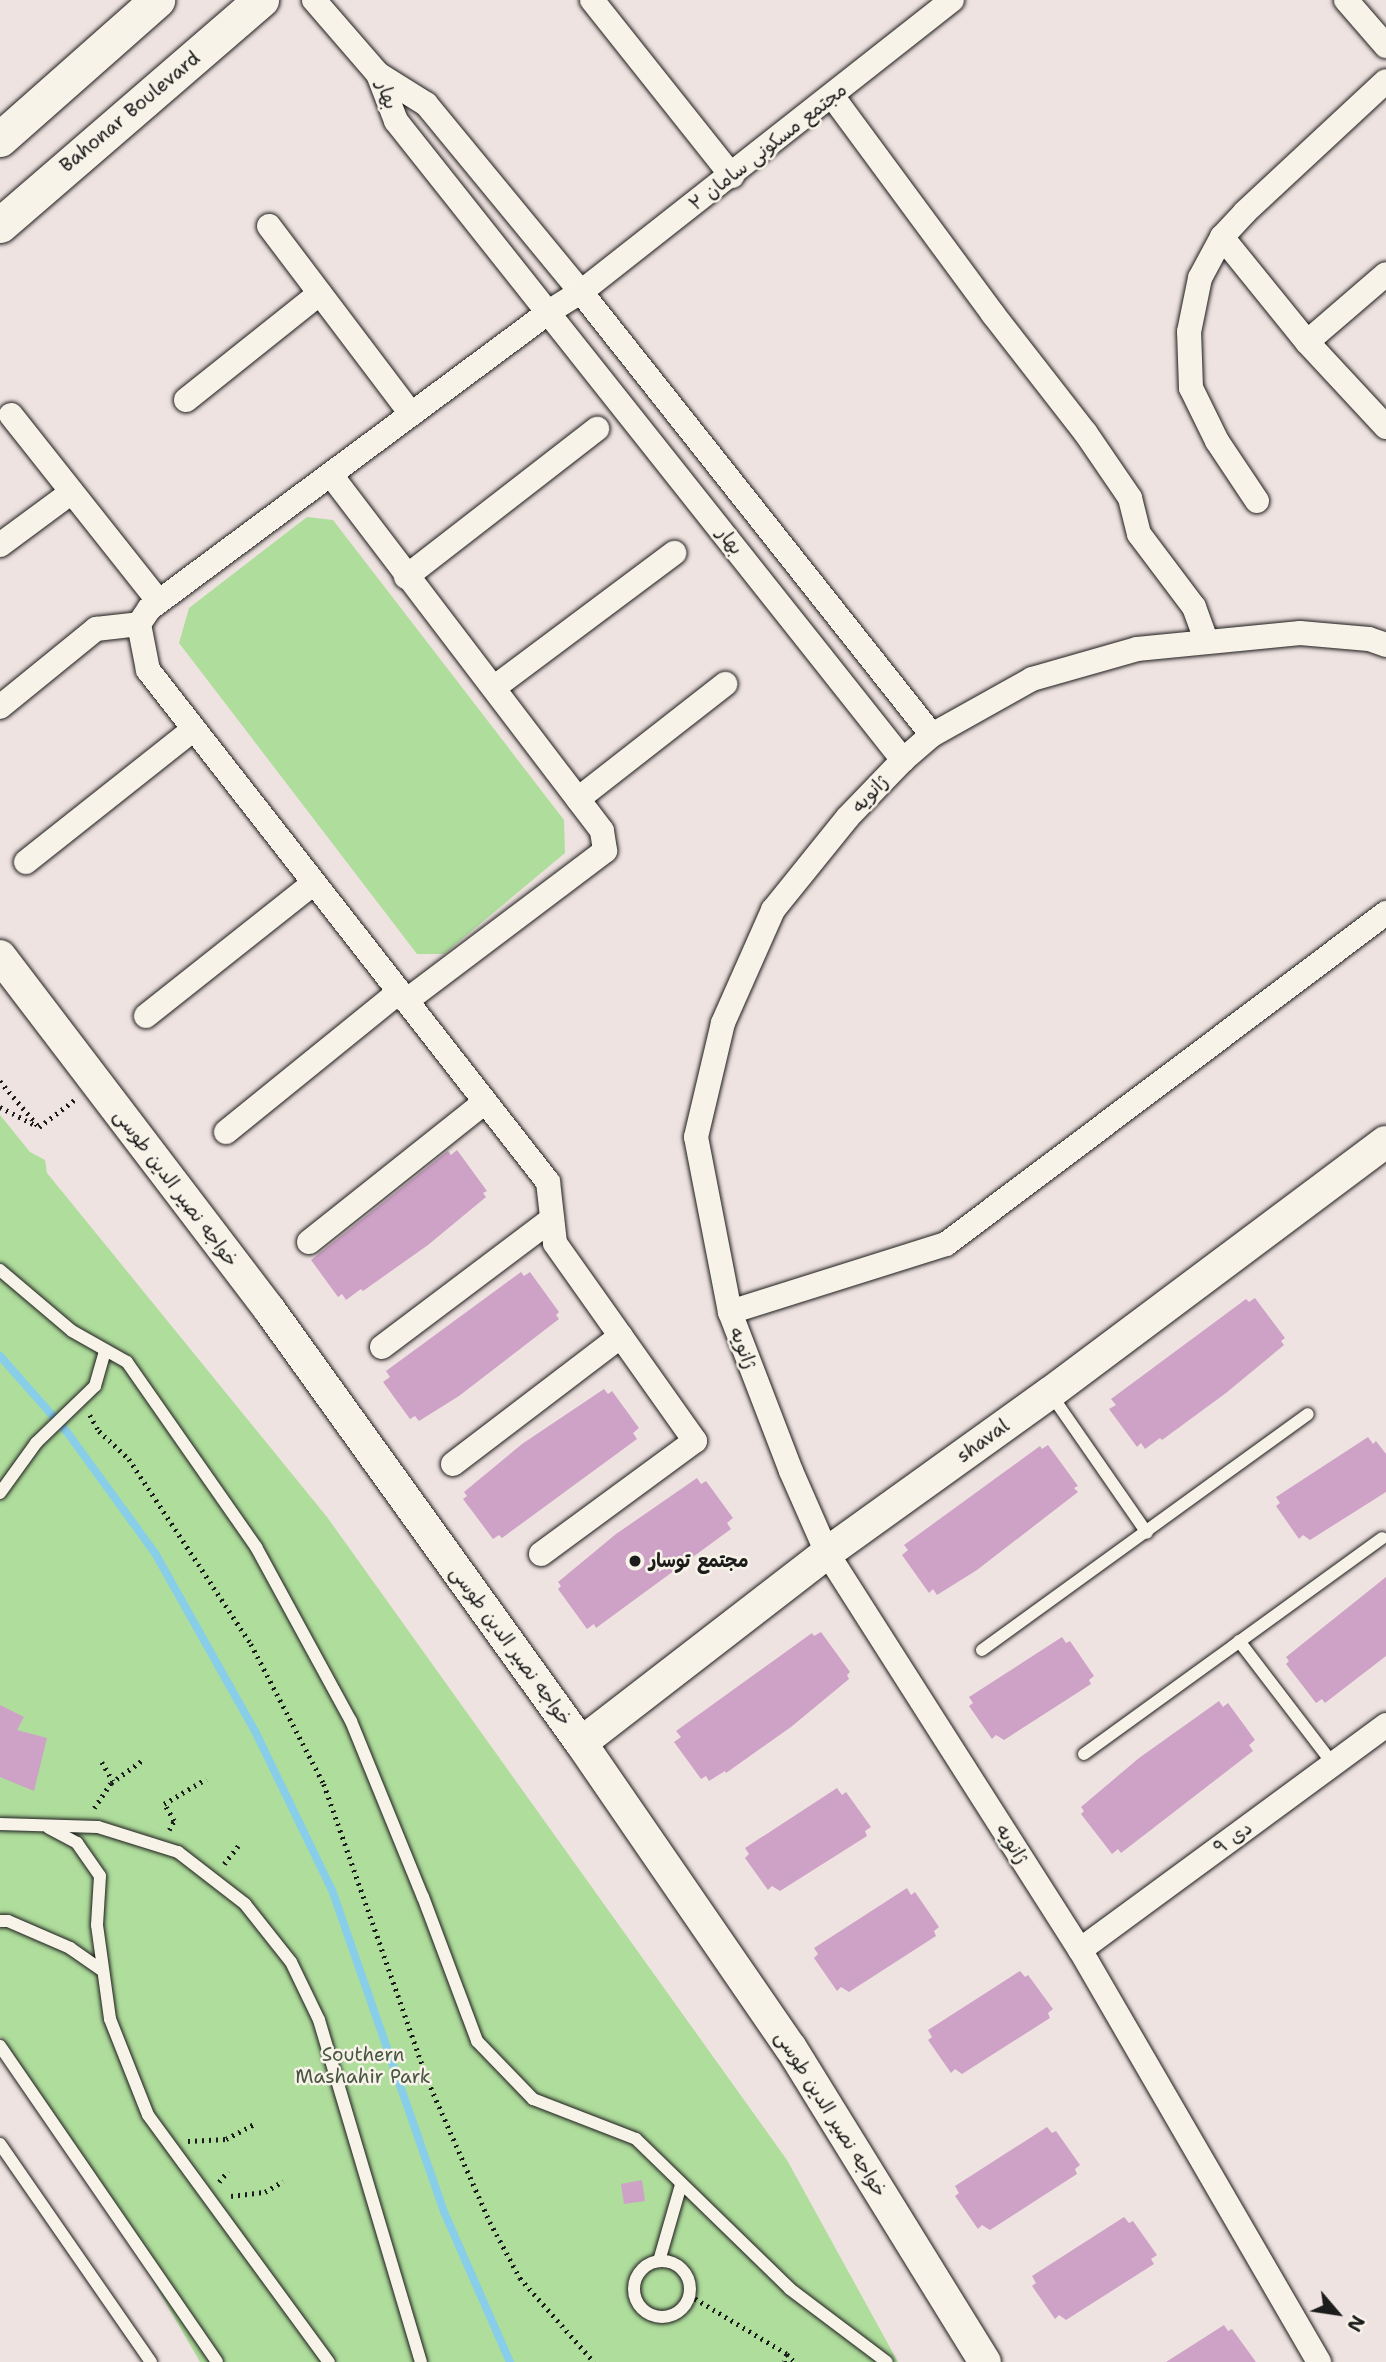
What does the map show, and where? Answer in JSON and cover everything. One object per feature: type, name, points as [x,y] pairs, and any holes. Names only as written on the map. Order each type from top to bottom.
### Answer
[{"type":"main road","points":[[0,139],[157,0]]},
{"type":"main road","name":"Bahonar Boulevard","points":[[0,225],[261,0]]},
{"type":"street","points":[[314,0],[378,74]]},
{"type":"street","points":[[592,0],[732,176]]},
{"type":"street","name":"مجتمع مسکونی سامان ۲","points":[[139,624],[149,609],[550,311],[581,292],[833,97],[952,0]]},
{"type":"street","points":[[1346,0],[1386,46]]},
{"type":"street","name":"بهار","points":[[378,74],[426,104],[581,292],[932,735]]},
{"type":"street","name":"بهار","points":[[378,74],[396,121],[550,311],[903,760]]},
{"type":"street","points":[[1257,501],[1217,441],[1191,388],[1189,331],[1200,278],[1222,237],[1245,212],[1386,82]]},
{"type":"street","points":[[833,97],[993,314],[1085,432],[1123,487],[1130,498],[1139,534],[1194,607],[1207,642]]},
{"type":"street","points":[[269,226],[411,414]]},
{"type":"street","points":[[1222,237],[1307,342],[1386,427]]},
{"type":"street","points":[[1307,342],[1386,274]]},
{"type":"street","points":[[186,400],[320,293]]},
{"type":"street","points":[[11,415],[159,602]]},
{"type":"street","points":[[406,577],[597,429]]},
{"type":"street","points":[[226,1132],[403,996],[606,852],[602,831],[495,687],[406,577],[331,475]]},
{"type":"street","points":[[0,545],[72,492]]},
{"type":"street","points":[[495,687],[674,553]]},
{"type":"street","points":[[0,707],[96,629],[139,624],[148,670],[548,1182],[555,1243],[695,1441],[541,1554]]},
{"type":"street","name":"ژانویه","points":[[1319,2362],[1080,1950],[827,1553],[791,1471],[730,1312],[696,1137],[723,1023],[773,911],[848,817],[903,760],[932,735],[1032,679],[1137,649],[1300,633],[1369,639],[1386,645]]},
{"type":"street","points":[[578,799],[725,684]]},
{"type":"street","points":[[26,862],[194,729]]},
{"type":"street","points":[[146,1016],[314,883]]},
{"type":"street","points":[[730,1312],[946,1244],[1386,913]]},
{"type":"street","name":"خواجه نصیر الدین طوسی","points":[[0,956],[269,1309],[581,1743],[791,2048],[985,2362]]},
{"type":"street","points":[[309,1242],[485,1102]]},
{"type":"street","name":"shaval","points":[[581,1743],[827,1553],[1050,1393],[1386,1142]]},
{"type":"street","points":[[382,1347],[552,1219]]},
{"type":"street","points":[[453,1464],[621,1336]]},
{"type":"street","name":"۹ دی","points":[[1080,1950],[1386,1726]]},
{"type":"lane","points":[[0,1270],[72,1331],[127,1362],[256,1546],[351,1721],[423,1897],[477,2041],[533,2099],[636,2139],[790,2290],[887,2362]]},
{"type":"lane","points":[[0,1493],[36,1443],[95,1385],[105,1350]]},
{"type":"lane","points":[[1050,1393],[1147,1533]]},
{"type":"lane","points":[[982,1650],[1308,1414]]},
{"type":"lane","points":[[1084,1754],[1382,1538]]},
{"type":"lane","points":[[1240,1641],[1333,1764]]},
{"type":"lane","points":[[0,1824],[99,1827],[178,1852],[245,1904],[291,1962],[319,2020],[421,2362]]},
{"type":"lane","points":[[44,1825],[77,1843],[100,1876],[96,1925],[110,2019],[148,2115],[205,2197],[329,2362]]},
{"type":"lane","points":[[0,1921],[8,1921],[70,1948],[103,1971]]},
{"type":"lane","points":[[0,2046],[217,2362]]},
{"type":"lane","points":[[0,2144],[151,2362]]},
{"type":"lane","points":[[659,2261],[681,2185]]},
{"type":"lane","points":[[659,2261],[668,2261],[683,2270],[690,2286],[690,2295],[685,2305],[668,2316],[658,2317],[640,2306],[634,2288],[636,2278],[649,2264],[659,2261]]},
{"type":"path","points":[[0,1081],[39,1127]]},
{"type":"path","points":[[39,1127],[96,1083]]},
{"type":"path","points":[[0,1107],[39,1127]]},
{"type":"path","points":[[81,1399],[99,1431],[129,1459],[251,1644],[324,1784],[428,2081],[491,2222],[520,2278],[594,2362]]},
{"type":"path","points":[[82,1827],[113,1781],[144,1759]]},
{"type":"path","points":[[102,1762],[113,1781]]},
{"type":"path","points":[[160,1846],[174,1821],[164,1804],[206,1779]]},
{"type":"path","points":[[160,2133],[180,2140],[226,2139],[256,2123]]},
{"type":"path","points":[[205,2197],[265,2192],[283,2181]]},
{"type":"path","points":[[690,2295],[787,2354],[795,2362]]},
{"type":"path","points":[[785,2362],[787,2354]]},
{"type":"green space","points":[[307,517],[333,520],[564,820],[565,853],[444,954],[417,954],[179,643],[189,608]]},
{"type":"green space","name":"Southern Mashahir Park","points":[[0,1115],[30,1152],[45,1160],[47,1173],[327,1517],[787,2160],[898,2362],[200,2362],[120,2224],[0,2036]]},
{"type":"building","points":[[457,1150],[487,1191],[483,1193],[486,1197],[428,1245],[363,1291],[361,1289],[346,1300],[342,1294],[338,1297],[311,1260],[448,1151],[451,1155]]},
{"type":"building","points":[[521,1272],[524,1276],[530,1272],[559,1312],[556,1315],[559,1319],[459,1396],[419,1421],[415,1416],[410,1419],[383,1382],[390,1377],[386,1371]]},
{"type":"building","points":[[1255,1298],[1285,1338],[1281,1341],[1284,1345],[1226,1393],[1162,1440],[1160,1438],[1145,1449],[1141,1443],[1137,1447],[1109,1409],[1116,1405],[1111,1399],[1246,1299],[1249,1302]]},
{"type":"building","points":[[604,1389],[608,1394],[612,1391],[639,1428],[633,1433],[637,1439],[502,1538],[499,1535],[493,1539],[463,1499],[467,1496],[464,1492],[522,1444]]},
{"type":"building","points":[[1368,1437],[1373,1444],[1376,1441],[1386,1454],[1386,1492],[1310,1540],[1303,1535],[1299,1539],[1276,1506],[1280,1503],[1276,1497]]},
{"type":"building","points":[[1048,1445],[1078,1486],[1074,1488],[1078,1492],[977,1570],[937,1595],[933,1589],[929,1593],[902,1555],[908,1550],[904,1545],[1040,1446],[1042,1449]]},
{"type":"building","name":"مجتمع توسار","points":[[697,1478],[701,1484],[706,1481],[733,1518],[727,1523],[731,1529],[596,1628],[594,1624],[587,1629],[558,1589],[561,1586],[558,1582],[616,1534]]},
{"type":"building","points":[[1386,1577],[1386,1656],[1325,1703],[1322,1699],[1316,1703],[1286,1664],[1289,1661],[1286,1657]]},
{"type":"building","points":[[821,1632],[850,1672],[847,1675],[849,1679],[791,1727],[726,1773],[725,1771],[709,1781],[706,1776],[701,1779],[674,1742],[681,1737],[676,1731],[812,1633],[814,1636]]},
{"type":"building","points":[[1062,1637],[1066,1643],[1070,1641],[1094,1676],[1089,1680],[1091,1684],[1004,1740],[996,1735],[992,1739],[969,1706],[973,1703],[969,1697]]},
{"type":"building","points":[[1219,1701],[1223,1707],[1228,1703],[1255,1740],[1249,1745],[1253,1751],[1121,1853],[1118,1849],[1112,1854],[1081,1814],[1084,1811],[1081,1807],[1139,1758]]},
{"type":"building","points":[[0,1705],[24,1717],[17,1730],[47,1738],[34,1791],[0,1777]]},
{"type":"building","points":[[837,1788],[842,1795],[846,1792],[871,1827],[865,1831],[867,1836],[780,1891],[772,1886],[768,1890],[745,1858],[749,1854],[745,1848]]},
{"type":"building","points":[[907,1888],[911,1895],[915,1892],[939,1927],[934,1931],[936,1936],[849,1992],[841,1987],[837,1991],[814,1958],[818,1954],[814,1948]]},
{"type":"building","points":[[1020,1971],[1025,1977],[1028,1975],[1053,2009],[1048,2013],[1050,2018],[962,2074],[955,2069],[951,2073],[928,2040],[932,2037],[928,2030]]},
{"type":"building","points":[[1047,2127],[1052,2133],[1056,2131],[1080,2165],[1075,2169],[1077,2174],[990,2230],[982,2225],[978,2229],[955,2196],[959,2193],[955,2186]]},
{"type":"building","points":[[642,2180],[645,2201],[624,2204],[621,2184]]},
{"type":"building","points":[[1124,2217],[1129,2223],[1133,2221],[1157,2255],[1151,2259],[1154,2264],[1066,2320],[1059,2315],[1055,2319],[1032,2286],[1036,2283],[1032,2276]]},
{"type":"building","points":[[1224,2325],[1228,2331],[1232,2329],[1256,2362],[1166,2362]]},
{"type":"waterway","points":[[0,1356],[67,1432],[155,1553],[255,1731],[332,1890],[445,2214],[510,2362]]},
{"type":"place","name":"مجتمع توسار","points":[[635,1561]]}]
